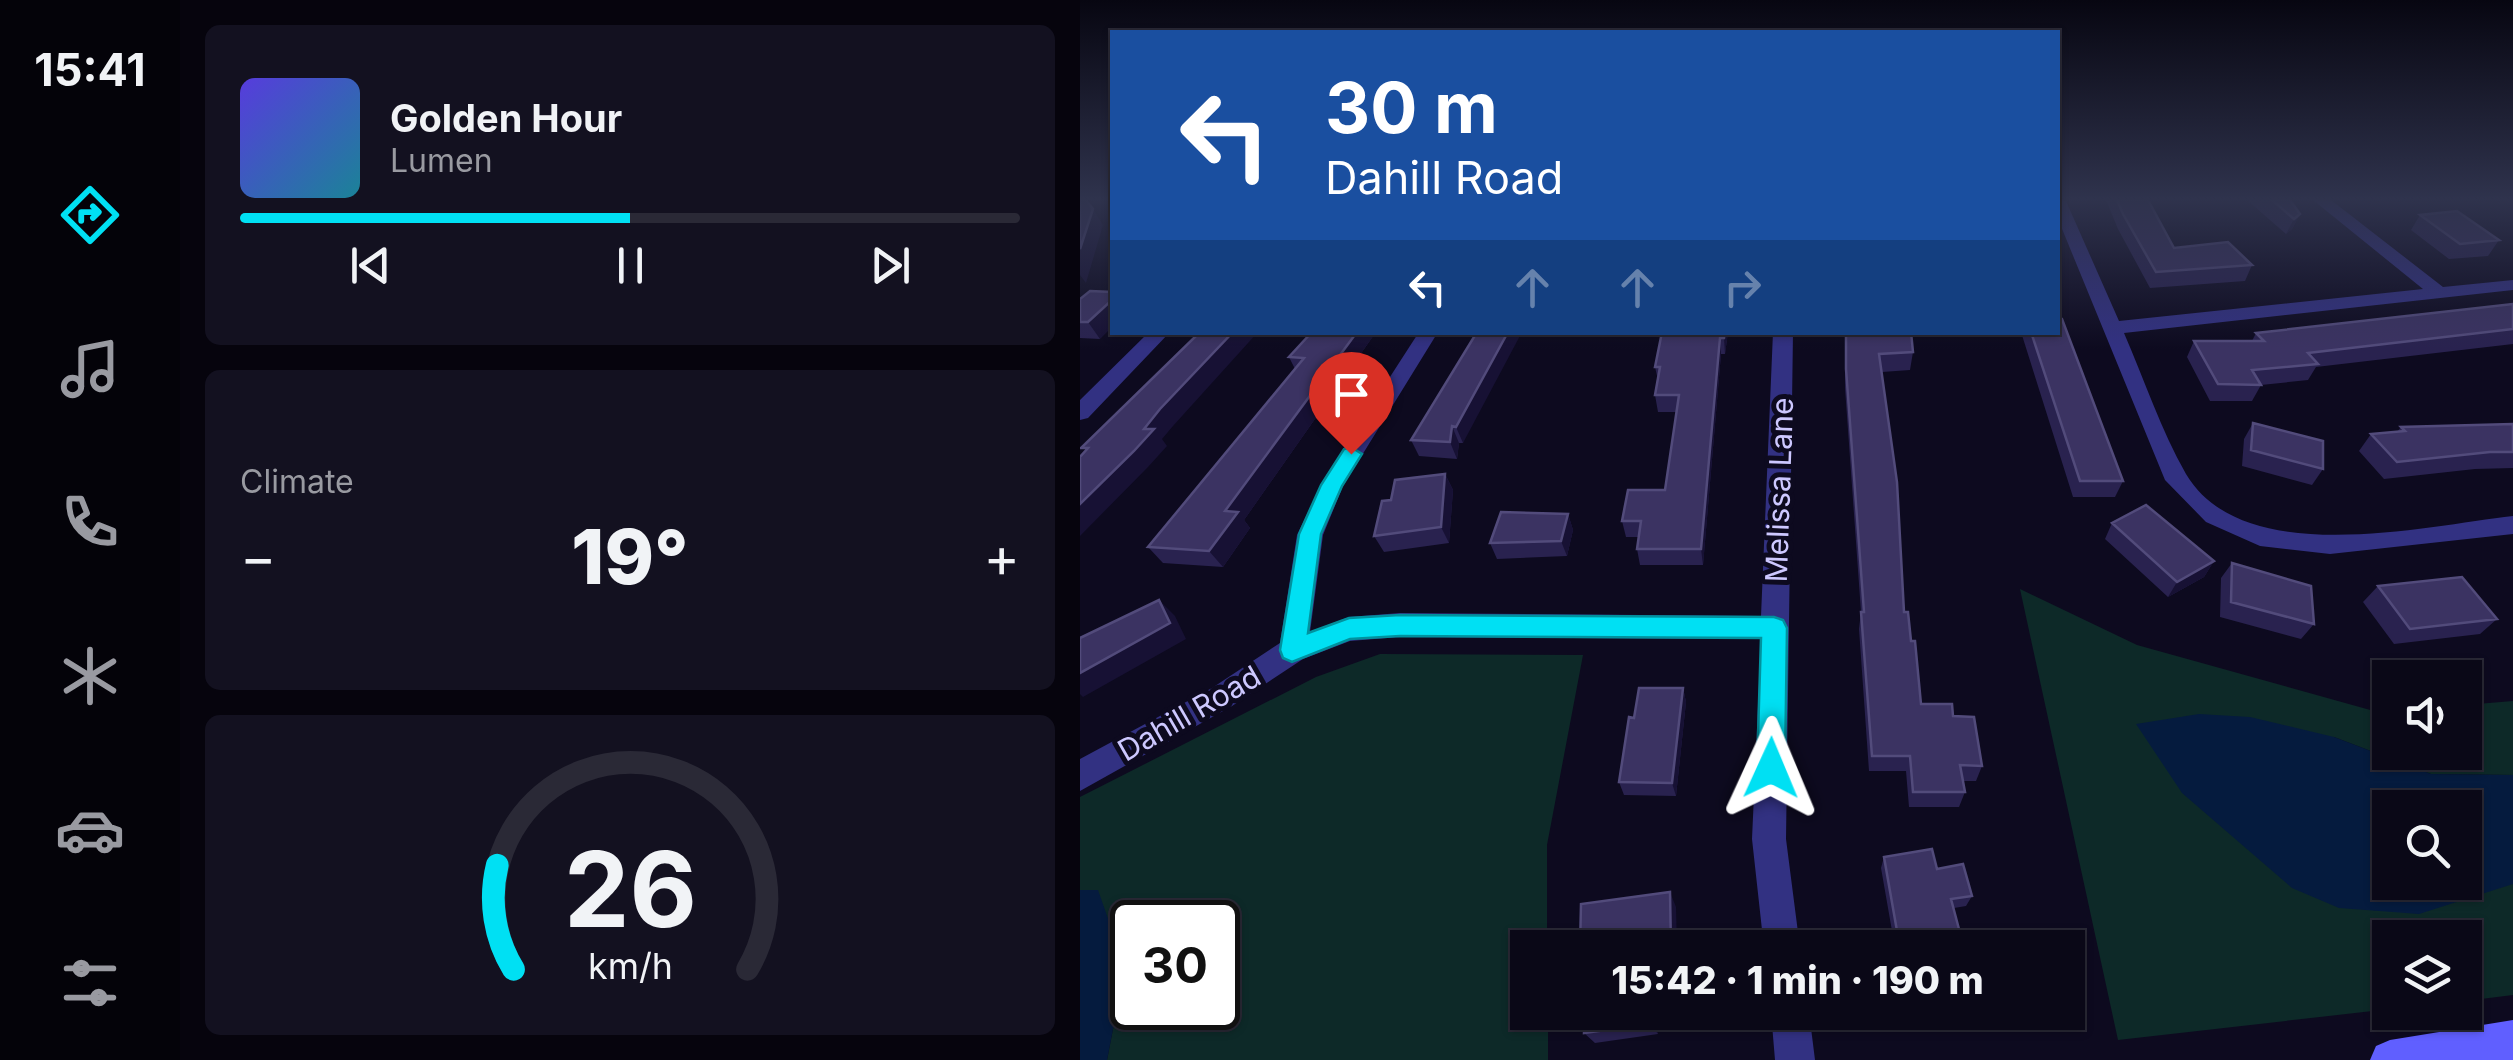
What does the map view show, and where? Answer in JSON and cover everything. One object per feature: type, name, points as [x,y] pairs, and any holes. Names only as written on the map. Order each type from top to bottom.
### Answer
[{"type":"main road","points":[[2390,1060],[2513,1040]]},
{"type":"street","points":[[2078,249],[2177,480],[2200,506],[2220,519],[2264,539],[2319,545],[2513,524]]},
{"type":"street","points":[[2383,249],[2439,294]]},
{"type":"street","points":[[2112,328],[2513,286]]},
{"type":"street","points":[[1080,413],[1159,335]]},
{"type":"street","points":[[1292,650],[1310,534],[1332,485],[1427,335]]},
{"type":"street","name":"Melissa Lane","points":[[1780,930],[1770,838],[1782,335]]},
{"type":"street","name":"Dahill Road","points":[[1080,776],[1222,696],[1292,650],[1349,629],[1774,628]]},
{"type":"street","points":[[1792,1030],[1795,1060]]},
{"type":"green space","points":[[2020,589],[2137,645],[2372,710],[2372,751],[2334,737],[2292,887],[2372,886],[2372,900],[2482,900],[2482,884],[2513,884],[2513,995],[2482,999],[2482,920],[2372,920],[2372,1011],[2118,1040]]},
{"type":"green space","points":[[1380,654],[1583,655],[1547,845],[1547,930],[1510,930],[1510,1030],[1548,1030],[1548,1060],[1107,1060],[1113,1030],[1240,1030],[1240,900],[1110,900],[1110,941],[1080,890],[1080,797],[1316,677]]},
{"type":"green space","points":[[2513,701],[2513,775],[2431,774],[2421,770],[2482,770],[2482,704]]},
{"type":"water","points":[[2199,714],[2250,717],[2334,737],[2372,751],[2372,770],[2513,775],[2513,884],[2482,894],[2482,790],[2372,790],[2372,900],[2463,900],[2419,914],[2339,908],[2292,888],[2182,793],[2136,724]]},
{"type":"water","points":[[1080,890],[1098,890],[1110,924],[1113,1030],[1107,1060],[1080,1060]]},
{"type":"building","points":[[2143,249],[2236,249],[2252,265],[2156,272]]},
{"type":"building","points":[[1090,291],[1110,292],[1110,302],[1088,322],[1080,322],[1080,299]]},
{"type":"building","points":[[2513,304],[2513,329],[2308,353],[2318,364],[2252,370],[2261,385],[2218,384],[2194,341],[2264,341],[2256,333]]},
{"type":"building","points":[[2060,319],[2123,481],[2080,481],[2032,335],[2060,335]]},
{"type":"building","points":[[1197,335],[1230,335],[1144,429],[1154,429],[1080,504],[1080,457],[1088,448],[1081,448]]},
{"type":"building","points":[[1309,335],[1355,335],[1225,511],[1238,512],[1209,551],[1148,547],[1304,358],[1289,357]]},
{"type":"building","points":[[1475,335],[1506,335],[1456,427],[1452,426],[1450,442],[1411,440]]},
{"type":"building","points":[[1661,335],[1724,335],[1720,338],[1701,549],[1637,549],[1641,521],[1622,521],[1628,490],[1665,490],[1679,395],[1655,395],[1660,367],[1655,367]]},
{"type":"building","points":[[1846,335],[1911,335],[1913,352],[1879,354],[1897,482],[1904,612],[1908,612],[1911,641],[1915,641],[1921,704],[1952,704],[1953,716],[1974,717],[1982,766],[1960,765],[1965,792],[1913,792],[1910,756],[1872,756]]},
{"type":"building","points":[[2253,423],[2323,441],[2323,469],[2251,450]]},
{"type":"building","points":[[2513,424],[2513,452],[2397,462],[2371,434],[2405,431],[2401,427]]},
{"type":"building","points":[[1445,474],[1441,527],[1374,536],[1382,501],[1391,500],[1395,480]]},
{"type":"building","points":[[2146,505],[2214,561],[2177,582],[2112,523]]},
{"type":"building","points":[[1501,512],[1568,514],[1561,541],[1490,543]]},
{"type":"building","points":[[2232,563],[2311,586],[2314,624],[2231,602]]},
{"type":"building","points":[[2462,577],[2497,619],[2410,629],[2378,586]]},
{"type":"building","points":[[1159,600],[1170,623],[1080,673],[1080,638]]},
{"type":"building","points":[[1639,688],[1683,688],[1672,783],[1619,782],[1629,717],[1634,718]]},
{"type":"building","points":[[1932,849],[1937,869],[1963,864],[1972,896],[1951,899],[1959,930],[1897,930],[1884,857]]},
{"type":"building","points":[[1670,892],[1671,930],[1580,930],[1581,904]]},
{"type":"route","points":[[1351,454],[1310,534],[1292,650],[1349,629],[1400,626],[1774,628],[1771,768]]}]
